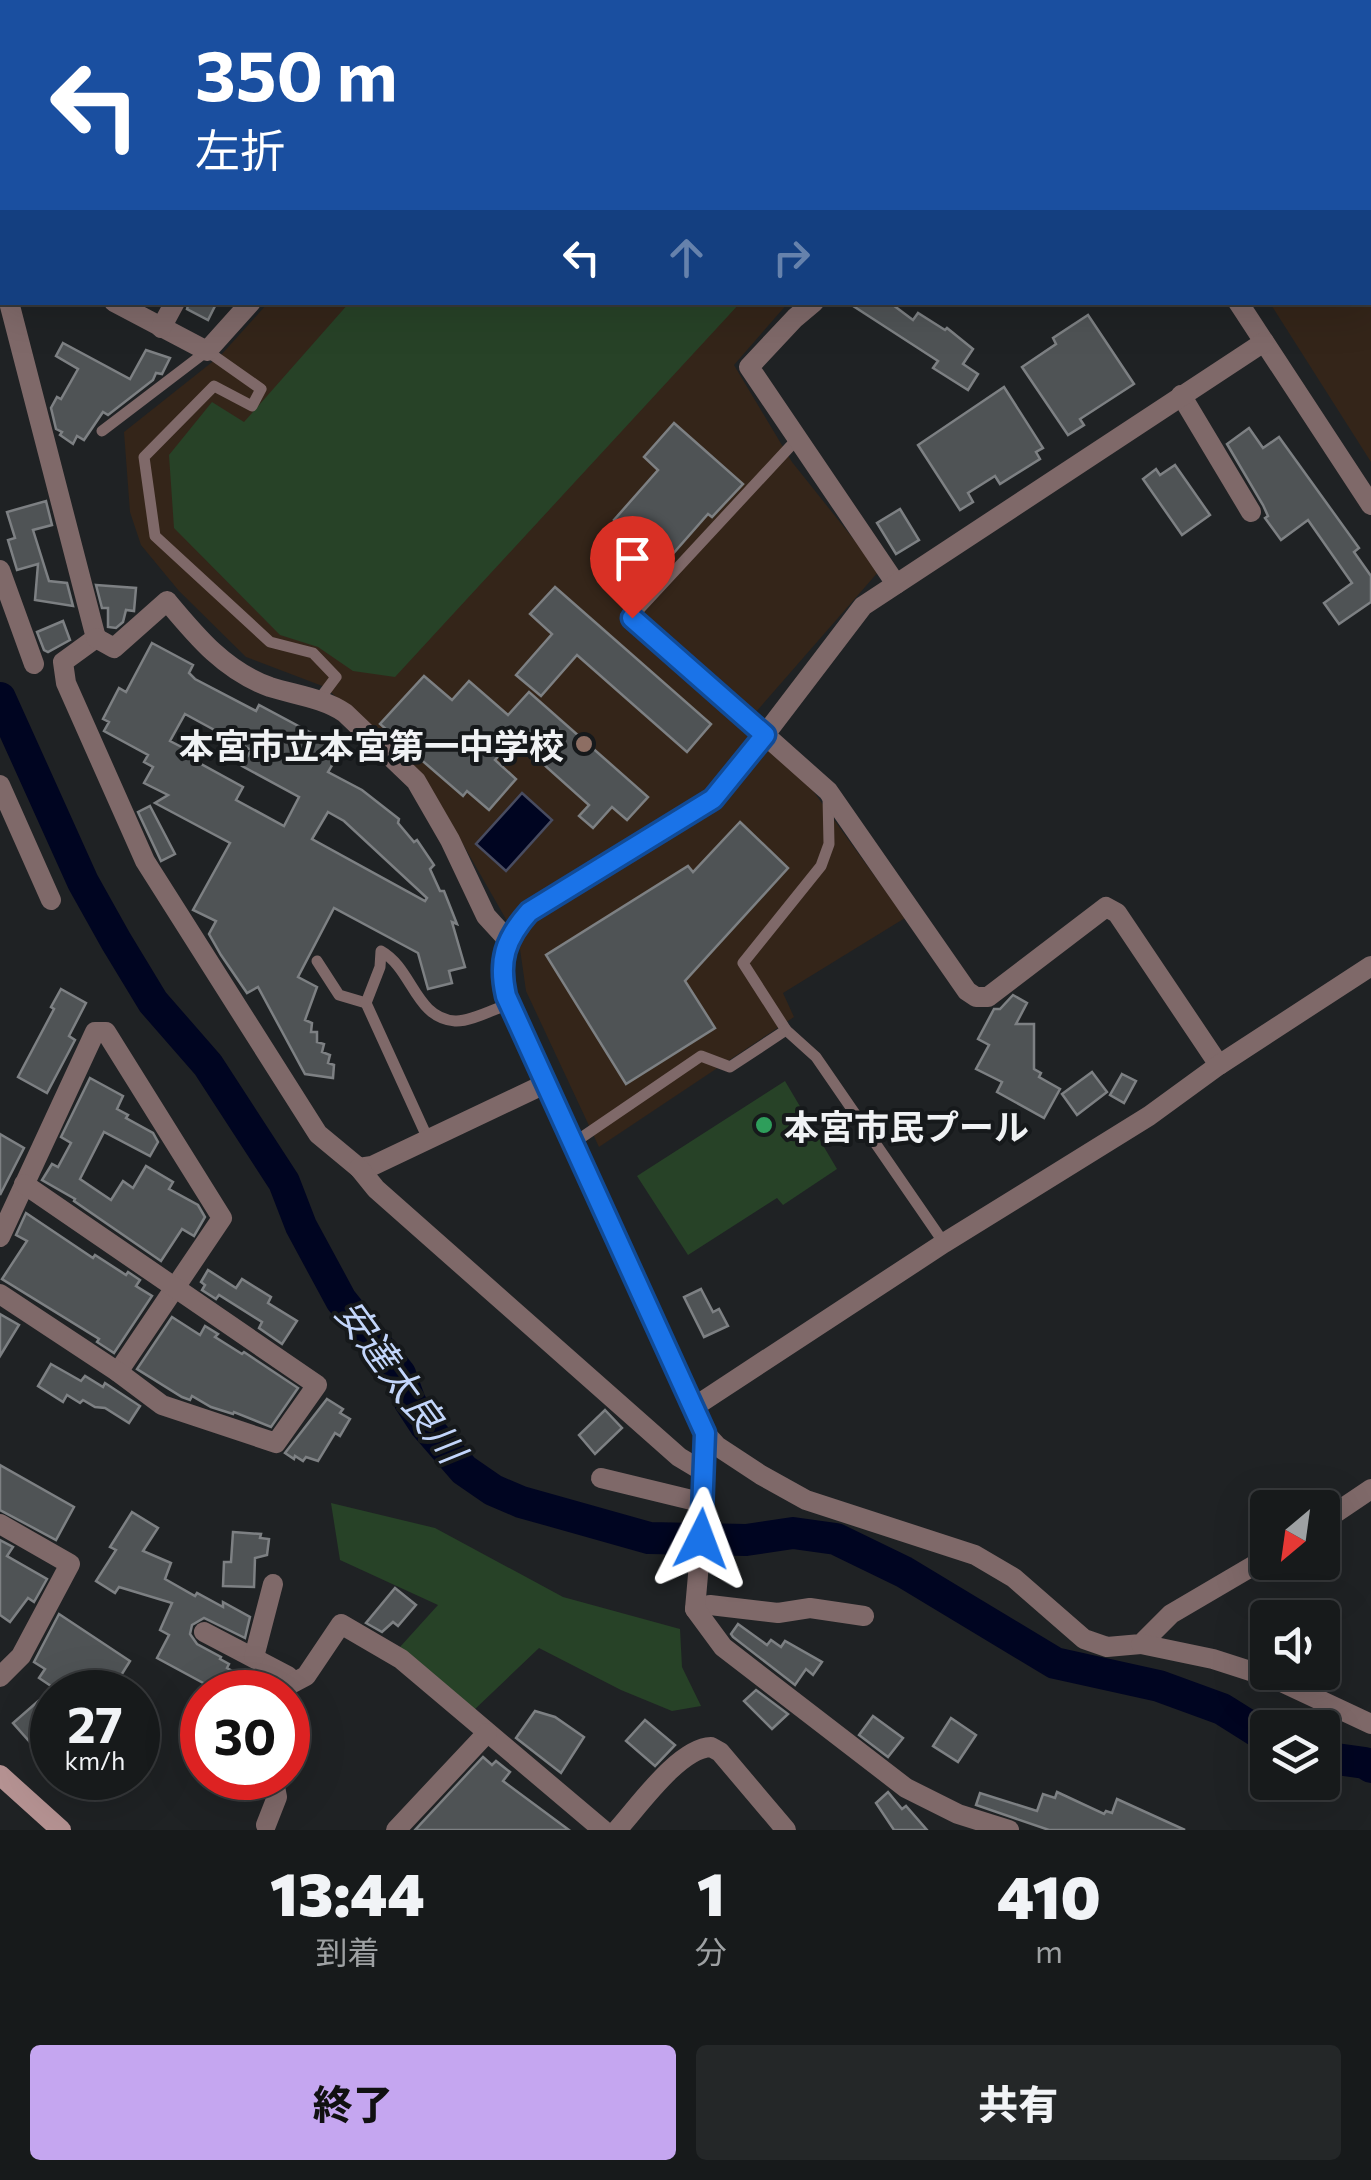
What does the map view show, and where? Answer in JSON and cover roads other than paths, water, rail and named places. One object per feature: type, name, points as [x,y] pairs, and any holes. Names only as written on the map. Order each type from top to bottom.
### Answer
[{"type":"main road","points":[[0,1774],[61,1830]]},
{"type":"street","points":[[9,305],[96,638],[114,648],[167,601],[211,654],[265,685],[318,700],[345,713],[416,780],[486,916],[508,940]]},
{"type":"street","points":[[119,305],[207,351],[248,305]]},
{"type":"street","points":[[161,328],[173,305]]},
{"type":"street","points":[[811,305],[749,367],[896,584]]},
{"type":"street","points":[[1240,305],[1369,496]]},
{"type":"street","points":[[1264,342],[863,606],[713,799],[529,912],[508,940],[501,962],[502,982],[705,1433],[717,1446],[806,1500],[976,1556],[1014,1578],[1084,1640],[1107,1648],[1141,1644],[1212,1660],[1276,1679],[1371,1724]]},
{"type":"street","points":[[1181,395],[1251,512]]},
{"type":"street","points":[[0,570],[34,664]]},
{"type":"street","points":[[96,638],[63,662],[64,674],[145,861],[318,1134],[678,1457],[704,1472]]},
{"type":"street","points":[[765,735],[828,791],[967,990],[976,997],[988,996],[1106,906],[1116,914],[1219,1065]]},
{"type":"street","points":[[0,785],[52,900]]},
{"type":"street","points":[[694,1408],[944,1243],[1149,1116],[1219,1065],[1371,966]]},
{"type":"street","points":[[0,1237],[95,1032],[106,1032],[222,1218],[118,1372]]},
{"type":"street","points":[[359,1168],[372,1166],[548,1083]]},
{"type":"street","points":[[0,1294],[162,1405],[276,1444],[317,1385],[24,1184]]},
{"type":"street","points":[[705,1433],[704,1506],[695,1606],[722,1647],[906,1788],[958,1814],[1009,1830]]},
{"type":"street","points":[[602,1478],[704,1506]]},
{"type":"street","points":[[1340,1510],[1371,1489]]},
{"type":"street","points":[[0,1524],[70,1564],[21,1656],[0,1677]]},
{"type":"street","points":[[1141,1644],[1171,1614],[1250,1568]]},
{"type":"street","points":[[254,1657],[273,1584]]},
{"type":"street","points":[[695,1606],[746,1607],[778,1614],[810,1608],[864,1616]]},
{"type":"street","points":[[310,1670],[341,1624],[401,1659],[603,1830]]},
{"type":"street","points":[[204,1632],[277,1670]]},
{"type":"street","points":[[396,1830],[487,1733]]},
{"type":"street","points":[[617,1830],[669,1772],[694,1751],[711,1746],[786,1830]]},
{"type":"street","points":[[268,1828],[276,1800]]},
{"type":"lane","points":[[102,431],[207,351],[262,389],[252,406],[214,386],[144,456],[155,536],[270,642],[313,653],[336,677],[318,700]]},
{"type":"lane","points":[[765,735],[632,618],[798,438]]},
{"type":"lane","points":[[828,791],[829,844],[820,866],[742,963],[786,1030],[816,1057],[944,1243]]},
{"type":"lane","points":[[428,1139],[366,1002],[380,968],[381,951],[395,959],[426,1010],[456,1022],[509,1004]]},
{"type":"lane","points":[[317,961],[339,994],[366,1002]]},
{"type":"lane","points":[[572,1144],[701,1056],[730,1066],[786,1030]]},
{"type":"water","points":[[522,793],[552,820],[506,871],[476,844]]},
{"type":"waterway","name":"安達太良川","points":[[0,698],[83,882],[116,941],[153,1002],[208,1065],[284,1182],[301,1226],[341,1300],[400,1374],[410,1402],[425,1425],[464,1470],[493,1490],[521,1502],[649,1538],[746,1540],[793,1533],[836,1539],[904,1572],[1055,1663],[1159,1686],[1222,1709],[1250,1727]]},
{"type":"waterway","name":"安達太良川","points":[[1340,1760],[1371,1767]]},
{"type":"place","name":"本宮市立本宮第一中学校","points":[[584,744]]},
{"type":"place","name":"本宮市民プール","points":[[764,1125]]}]
